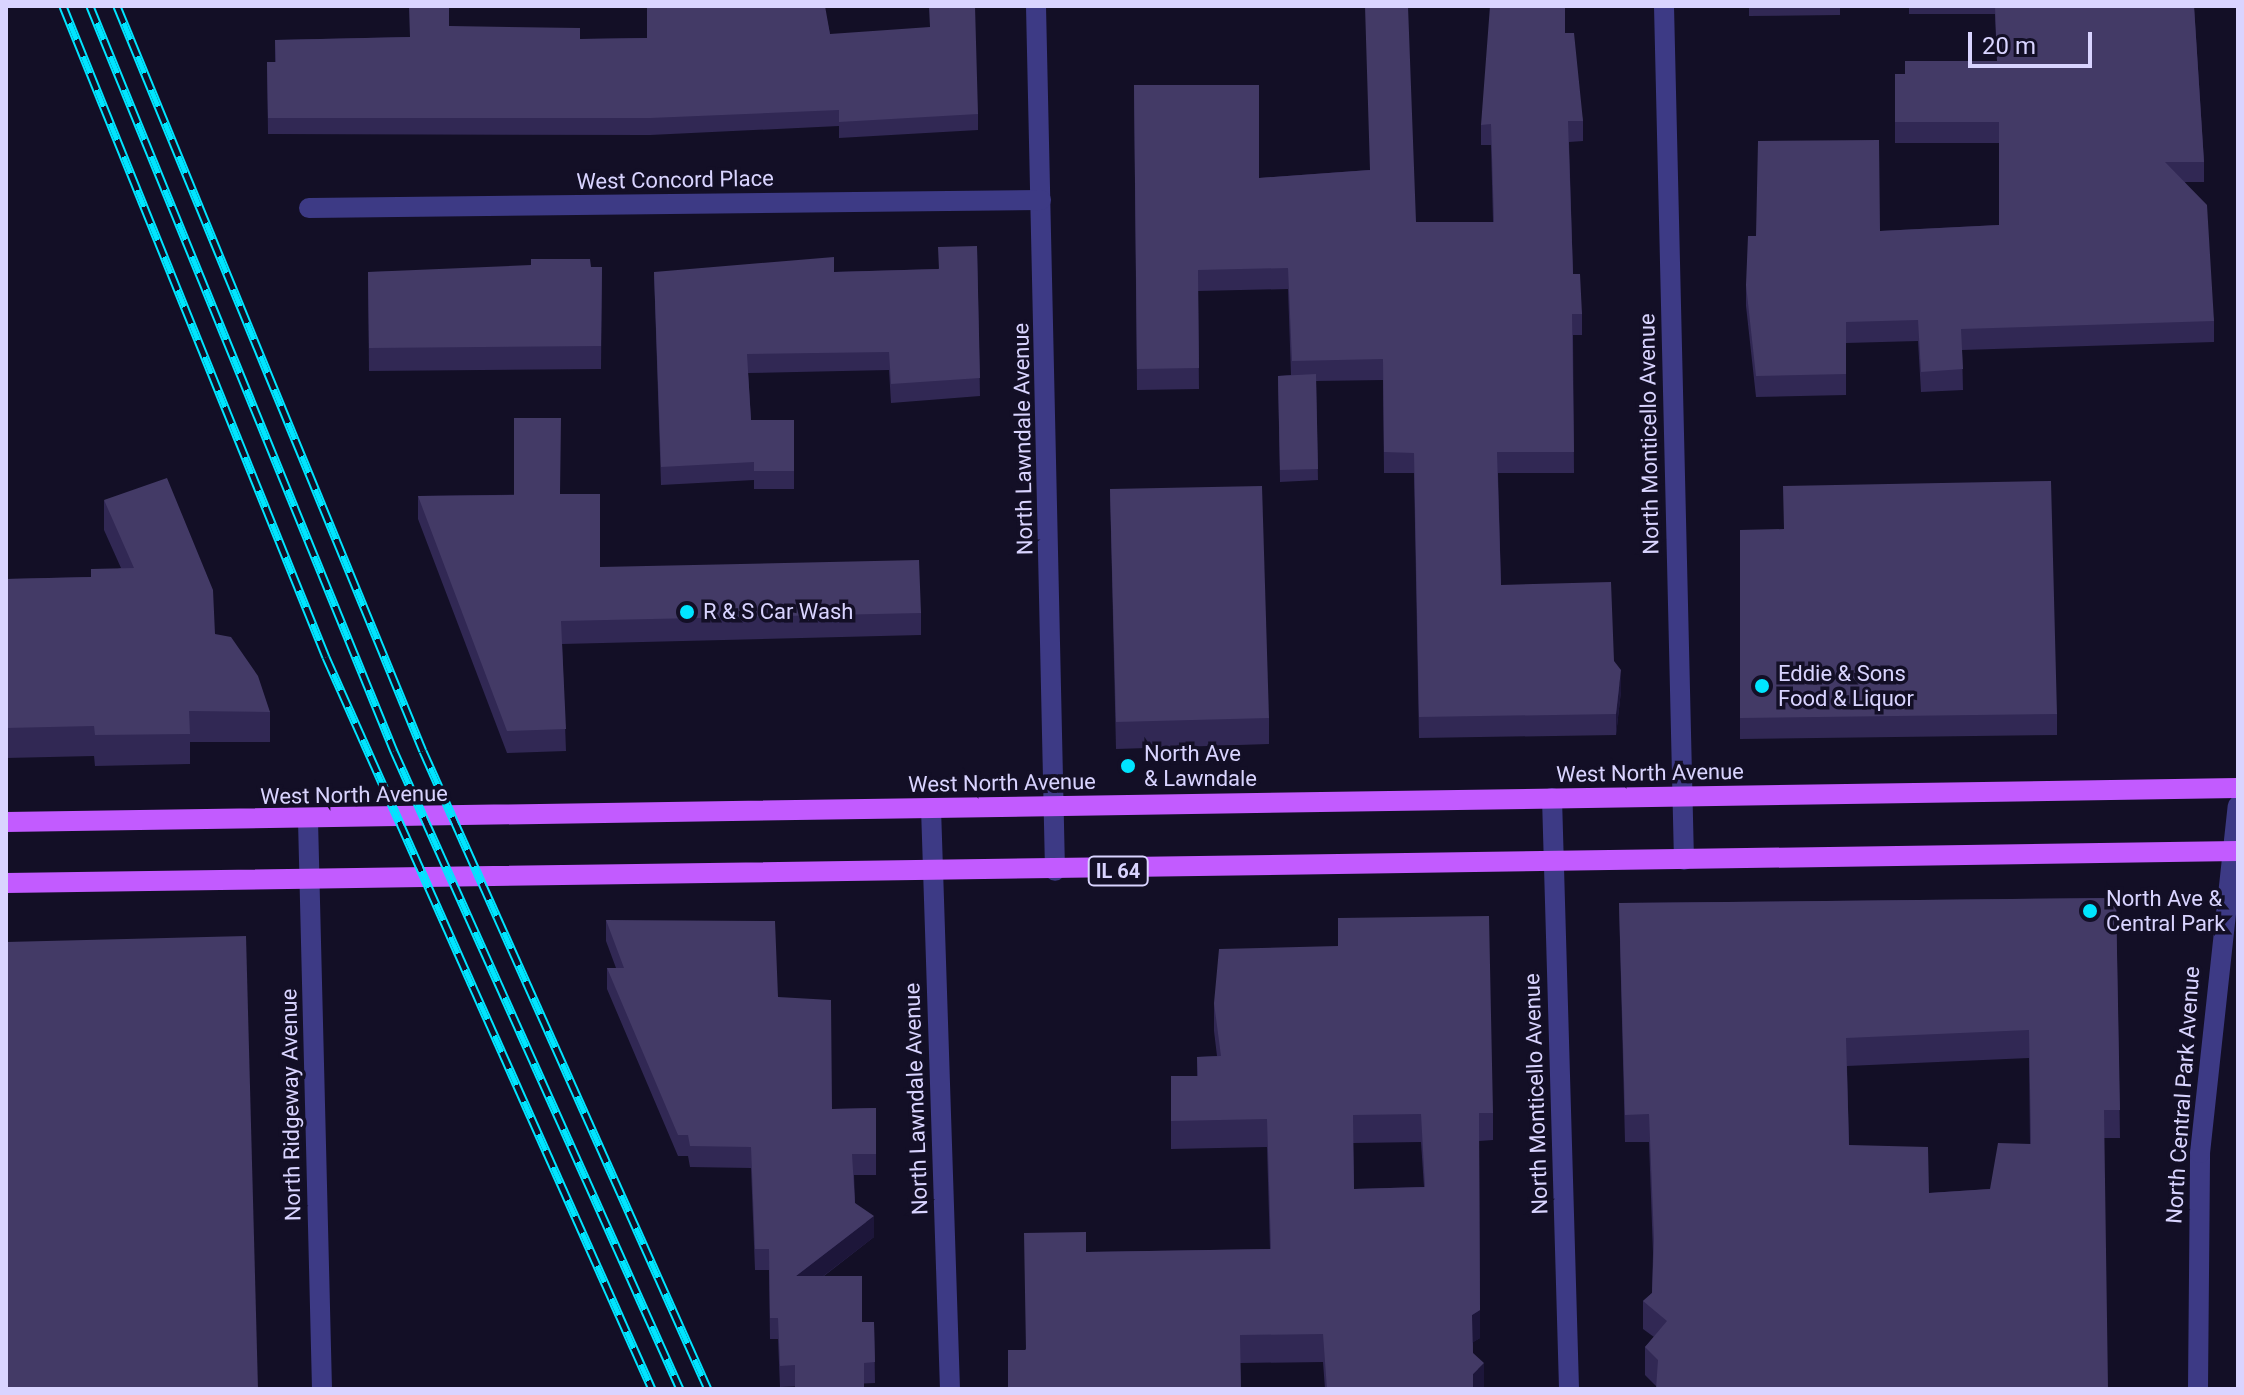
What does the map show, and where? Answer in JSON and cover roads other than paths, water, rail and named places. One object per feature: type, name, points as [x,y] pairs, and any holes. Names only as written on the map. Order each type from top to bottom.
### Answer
[{"type":"main road","name":"West North Avenue","points":[[6,822],[308,820],[1053,805],[2238,788]]},
{"type":"main road","name":"IL 64","points":[[6,883],[932,873],[2234,851]]},
{"type":"street","name":"North Lawndale Avenue","points":[[1036,6],[1055,871]]},
{"type":"street","name":"North Monticello Avenue","points":[[1664,6],[1684,860]]},
{"type":"street","name":"West Concord Place","points":[[309,208],[1041,200]]},
{"type":"street","name":"North Monticello Avenue","points":[[1552,798],[1569,1389]]},
{"type":"street","name":"North Central Park Avenue","points":[[2198,1389],[2200,1153],[2238,806]]},
{"type":"street","name":"North Lawndale Avenue","points":[[931,808],[950,1389]]},
{"type":"street","name":"North Ridgeway Avenue","points":[[308,820],[322,1389]]},
{"type":"railway","points":[[63,6],[326,657],[652,1389]]},
{"type":"railway","points":[[90,6],[394,751],[680,1389]]},
{"type":"railway","points":[[117,6],[423,751],[708,1389]]},
{"type":"place","name":"R & S Car Wash","points":[[687,612]]},
{"type":"place","name":"Eddie & Sons Food & Liquor","points":[[1762,686]]},
{"type":"place","name":"North Ave & Lawndale","points":[[1128,766]]},
{"type":"place","name":"North Ave & Central Park","points":[[2090,911]]}]
